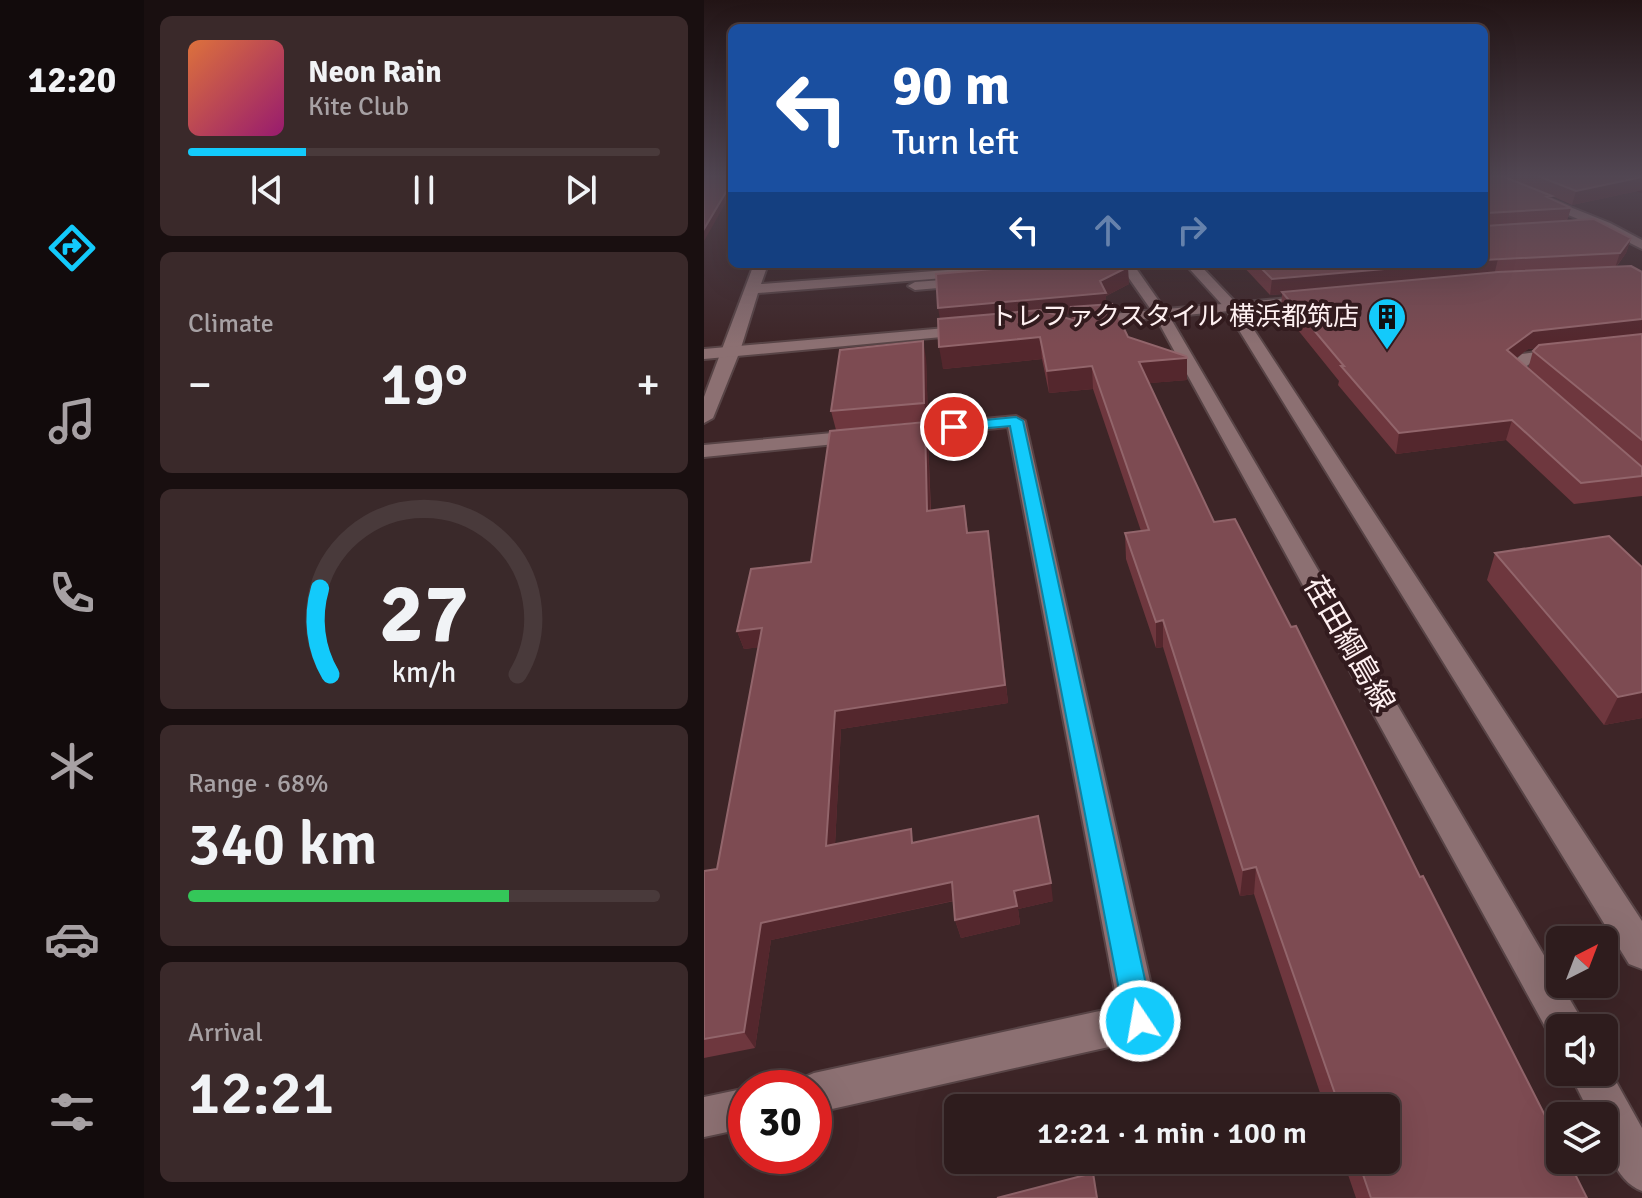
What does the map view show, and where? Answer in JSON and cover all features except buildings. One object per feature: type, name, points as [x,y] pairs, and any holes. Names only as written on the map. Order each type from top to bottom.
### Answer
[{"type":"street","points":[[1617,232],[1642,245]]},
{"type":"street","points":[[704,418],[732,351],[760,268]]},
{"type":"street","points":[[915,281],[981,271],[981,268]]},
{"type":"street","name":"荏田綱島線","points":[[1129,268],[1161,314],[1558,1014]]},
{"type":"street","points":[[1196,268],[1232,307],[1642,952]]},
{"type":"street","points":[[754,289],[988,280]]},
{"type":"street","points":[[915,281],[916,304]]},
{"type":"street","points":[[1075,322],[1319,299]]},
{"type":"street","points":[[704,354],[981,330]]},
{"type":"street","points":[[1548,400],[1513,369],[1528,357],[1585,350]]},
{"type":"street","points":[[704,451],[1016,421],[1140,1021],[832,1089]]},
{"type":"street","points":[[1597,1086],[1642,1170]]},
{"type":"street","points":[[704,1117],[728,1112]]},
{"type":"place","name":"トレファクスタイル 横浜都筑店","points":[[1387,351]]},
{"type":"route","points":[[954,427],[1016,421],[1140,1021]]}]
